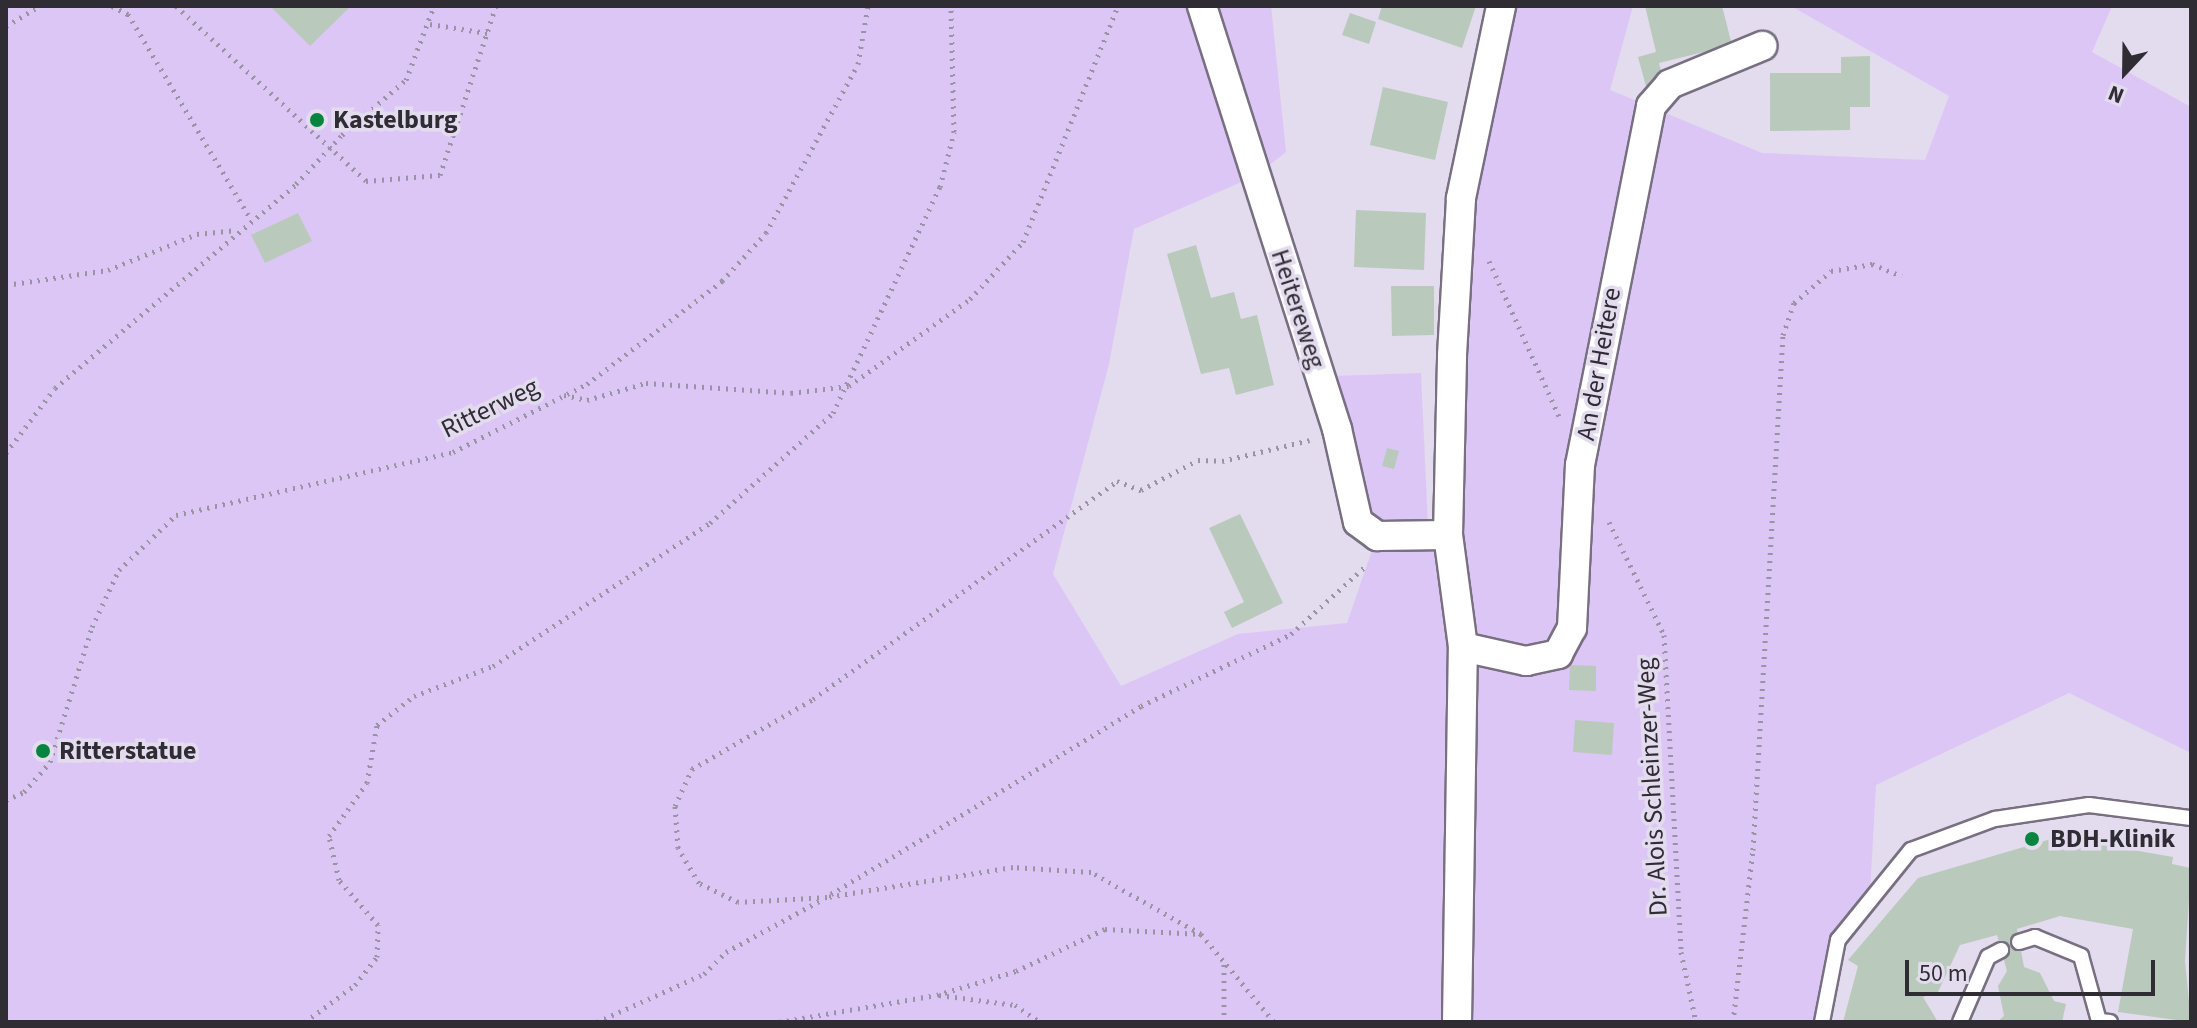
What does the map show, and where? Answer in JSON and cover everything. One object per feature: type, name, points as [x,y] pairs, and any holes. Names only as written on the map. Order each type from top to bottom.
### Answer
[{"type":"street","name":"Heitereweg","points":[[1202,6],[1337,429],[1344,487],[1358,522],[1377,536]]},
{"type":"street","points":[[1457,1022],[1463,647],[1448,535],[1461,198],[1501,6]]},
{"type":"street","name":"An der Heitere","points":[[1463,647],[1526,661],[1558,654],[1572,628],[1580,465],[1651,106],[1670,84],[1762,46]]},
{"type":"street","points":[[1377,536],[1448,535]]},
{"type":"lane","points":[[1822,1022],[1838,940],[1911,850],[1995,819],[2089,805],[2191,818]]},
{"type":"lane","points":[[2019,942],[2035,937],[2081,956],[2099,1021],[2110,1022]]},
{"type":"lane","points":[[1960,1022],[1988,957],[2001,950]]},
{"type":"path","points":[[6,26],[39,6]]},
{"type":"path","points":[[112,6],[128,14],[250,218]]},
{"type":"path","points":[[176,6],[366,181],[440,175],[496,6]]},
{"type":"path","points":[[6,453],[55,388],[250,218],[296,184],[342,135],[406,80],[430,24],[434,6]]},
{"type":"path","name":"Ritterweg","points":[[6,800],[24,792],[50,762],[92,627],[119,570],[176,515],[453,452],[563,395],[722,281],[766,233],[858,64],[868,6]]},
{"type":"path","points":[[305,1022],[355,985],[377,957],[378,925],[339,880],[329,836],[367,783],[377,725],[414,696],[493,666],[710,523],[833,413],[849,386],[863,340],[940,187],[954,132],[951,6]]},
{"type":"path","points":[[563,395],[587,400],[646,383],[791,393],[849,386],[970,299],[1023,242],[1118,6]]},
{"type":"path","points":[[430,24],[487,33]]},
{"type":"path","points":[[6,285],[108,270],[197,234],[238,230]]},
{"type":"path","points":[[1486,254],[1580,465]]},
{"type":"path","points":[[1733,1022],[1753,850],[1783,335],[1794,303],[1831,271],[1872,264],[1902,276]]},
{"type":"path","points":[[1274,1022],[1201,934],[1091,872],[1013,867],[827,897],[738,902],[699,883],[678,848],[675,806],[692,769],[813,699],[1117,481],[1141,490],[1198,460],[1235,458],[1337,429]]},
{"type":"path","name":"Dr. Alois Schleinzer-Weg","points":[[1605,513],[1664,635],[1681,952],[1696,1022]]},
{"type":"path","points":[[597,1022],[704,974],[726,952],[827,897],[1141,706],[1291,634],[1366,572],[1377,536]]},
{"type":"path","points":[[779,1022],[937,995],[1016,971],[1105,929],[1201,934]]},
{"type":"path","points":[[1224,959],[1224,1022]]},
{"type":"path","points":[[937,995],[1015,1005],[1040,1022]]},
{"type":"shaded area","points":[[6,6],[1271,6],[1286,152],[1255,176],[1134,229],[1109,364],[1053,574],[1121,686],[1238,634],[1347,623],[1377,536],[1448,535],[1452,355],[1501,6],[1633,6],[1610,90],[1762,153],[1925,160],[1949,96],[1791,6],[2112,6],[2092,52],[2191,107],[2191,753],[2069,693],[1876,785],[1870,893],[1838,940],[1822,1022],[6,1022]]},
{"type":"shaded area","points":[[1421,373],[1428,527],[1380,527],[1362,515],[1334,376]]},
{"type":"building","points":[[270,6],[351,6],[310,46]]},
{"type":"building","points":[[1382,6],[1476,6],[1462,48],[1378,19]]},
{"type":"building","points":[[1645,6],[1722,6],[1732,45],[1659,63],[1665,85],[1647,90],[1638,57],[1656,52]]},
{"type":"building","points":[[1350,13],[1376,22],[1369,44],[1342,35]]},
{"type":"building","points":[[1870,56],[1870,107],[1850,107],[1850,130],[1770,131],[1770,73],[1841,73],[1841,57]]},
{"type":"building","points":[[1383,87],[1448,102],[1435,160],[1370,145]]},
{"type":"building","points":[[1356,210],[1426,213],[1424,270],[1354,267]]},
{"type":"building","points":[[298,213],[312,241],[265,263],[251,235]]},
{"type":"building","points":[[1196,245],[1211,298],[1234,292],[1241,319],[1257,315],[1274,385],[1236,395],[1229,368],[1201,374],[1167,254]]},
{"type":"building","points":[[1391,286],[1434,286],[1434,335],[1392,336]]},
{"type":"building","points":[[1387,448],[1399,451],[1394,469],[1382,466]]},
{"type":"building","points":[[1240,514],[1283,603],[1232,628],[1224,612],[1244,602],[1209,528]]},
{"type":"building","points":[[1570,665],[1596,666],[1596,691],[1569,690]]},
{"type":"building","points":[[1575,720],[1614,723],[1612,755],[1573,752]]},
{"type":"building","points":[[2058,837],[2173,857],[2172,864],[2191,868],[2185,961],[2191,1022],[2118,1012],[2133,929],[2060,916],[2017,929],[2024,967],[2040,973],[2054,1001],[2066,1004],[2062,1022],[1997,1022],[2004,1016],[1998,986],[2007,971],[1997,935],[1960,945],[1938,992],[1923,997],[1938,1022],[1843,1022],[1858,966],[1848,960],[1918,878]]},
{"type":"place","name":"Kastelburg","points":[[317,120]]},
{"type":"place","name":"Ritterstatue","points":[[43,751]]},
{"type":"place","name":"BDH-Klinik","points":[[2032,839]]}]
